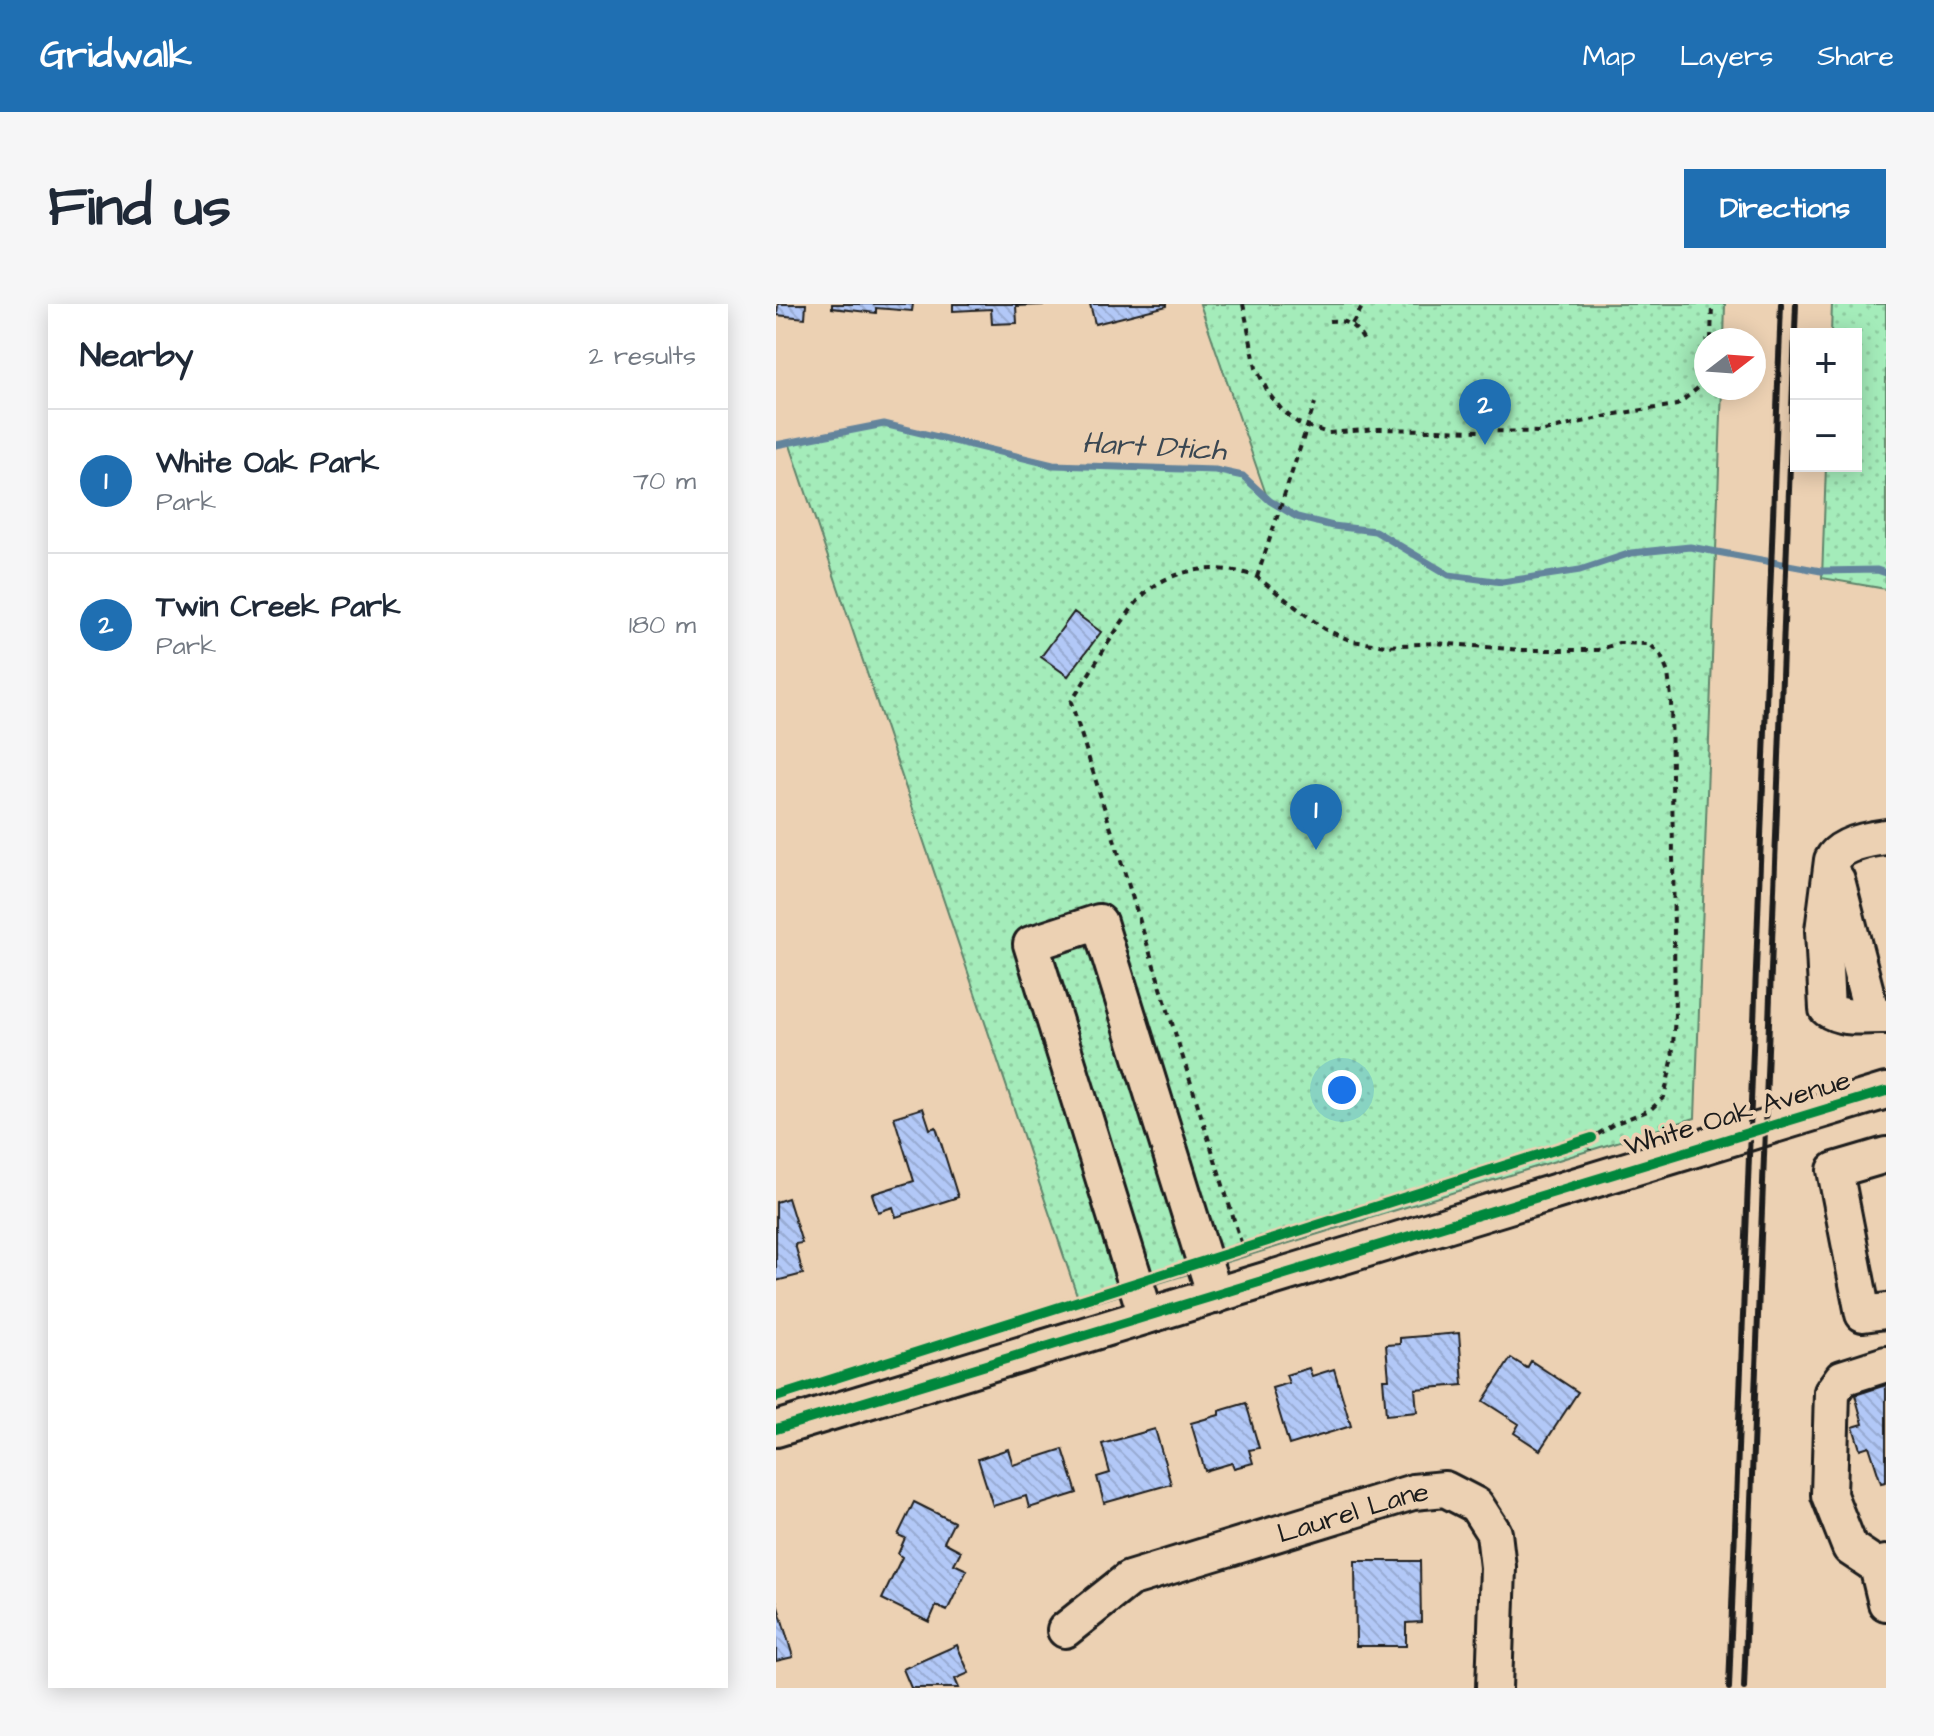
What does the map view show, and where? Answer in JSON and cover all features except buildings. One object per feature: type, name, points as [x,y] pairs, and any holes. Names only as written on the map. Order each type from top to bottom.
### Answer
[{"type":"street","points":[[1832,860],[1881,1018],[1846,1017],[1827,1009],[1823,931],[1832,860],[1842,849],[1886,837]]},
{"type":"street","points":[[1146,1316],[1031,944],[1099,922],[1215,1296]]},
{"type":"street","name":"White Oak Avenue","points":[[776,1429],[1886,1091]]},
{"type":"street","points":[[1886,1155],[1835,1170],[1863,1314],[1886,1311]]},
{"type":"street","points":[[1886,1364],[1842,1378],[1832,1392],[1829,1495],[1850,1548],[1881,1564],[1886,1603]]},
{"type":"street","name":"Laurel Lane","points":[[1065,1630],[1129,1579],[1413,1492],[1445,1489],[1476,1505],[1494,1533],[1498,1567],[1494,1688]]},
{"type":"path","points":[[1243,304],[1256,368],[1269,394],[1282,410],[1307,427],[1328,433],[1376,429],[1540,432],[1616,414],[1677,405],[1694,391]]},
{"type":"path","points":[[1352,324],[1364,304]]},
{"type":"path","points":[[1711,328],[1712,304]]},
{"type":"path","points":[[1329,321],[1352,324],[1365,343]]},
{"type":"path","points":[[1257,577],[1315,403]]},
{"type":"path","points":[[1257,1283],[1243,1250],[1071,702],[1137,601],[1173,575],[1203,569],[1232,568],[1257,577],[1324,629],[1352,641],[1386,646],[1413,647],[1436,643],[1523,650],[1598,650],[1636,642],[1650,644],[1661,656],[1668,673],[1671,697],[1675,1015],[1672,1061],[1664,1097],[1650,1110],[1614,1124],[1587,1140],[1596,1180]]},
{"type":"path","points":[[1204,1262],[1258,1245]]},
{"type":"green space","points":[[1200,304],[1725,304],[1724,328],[1694,328],[1694,400],[1722,400],[1695,1118],[1081,1307],[789,442],[884,424],[1053,465],[1215,470],[1243,476],[1268,500]]},
{"type":"green space","points":[[1832,304],[1886,304],[1886,589],[1822,578],[1826,472],[1862,472],[1862,328],[1831,328]]},
{"type":"waterway","name":"Hart Dtich","points":[[776,445],[884,424],[1053,465],[1215,470],[1243,476],[1270,501],[1297,517],[1333,526],[1375,531],[1449,575],[1502,582],[1580,570],[1631,553],[1690,547],[1821,571],[1877,570],[1886,573]]},
{"type":"railway","points":[[1729,1688],[1781,304]]},
{"type":"railway","points":[[1744,1688],[1796,304]]},
{"type":"cycle path","points":[[776,1429],[1886,1091]]},
{"type":"cycle path","points":[[776,1397],[1592,1138]]},
{"type":"place","name":"Twin Creek Park","points":[[1485,445]]},
{"type":"place","name":"White Oak Park","points":[[1316,850]]}]
